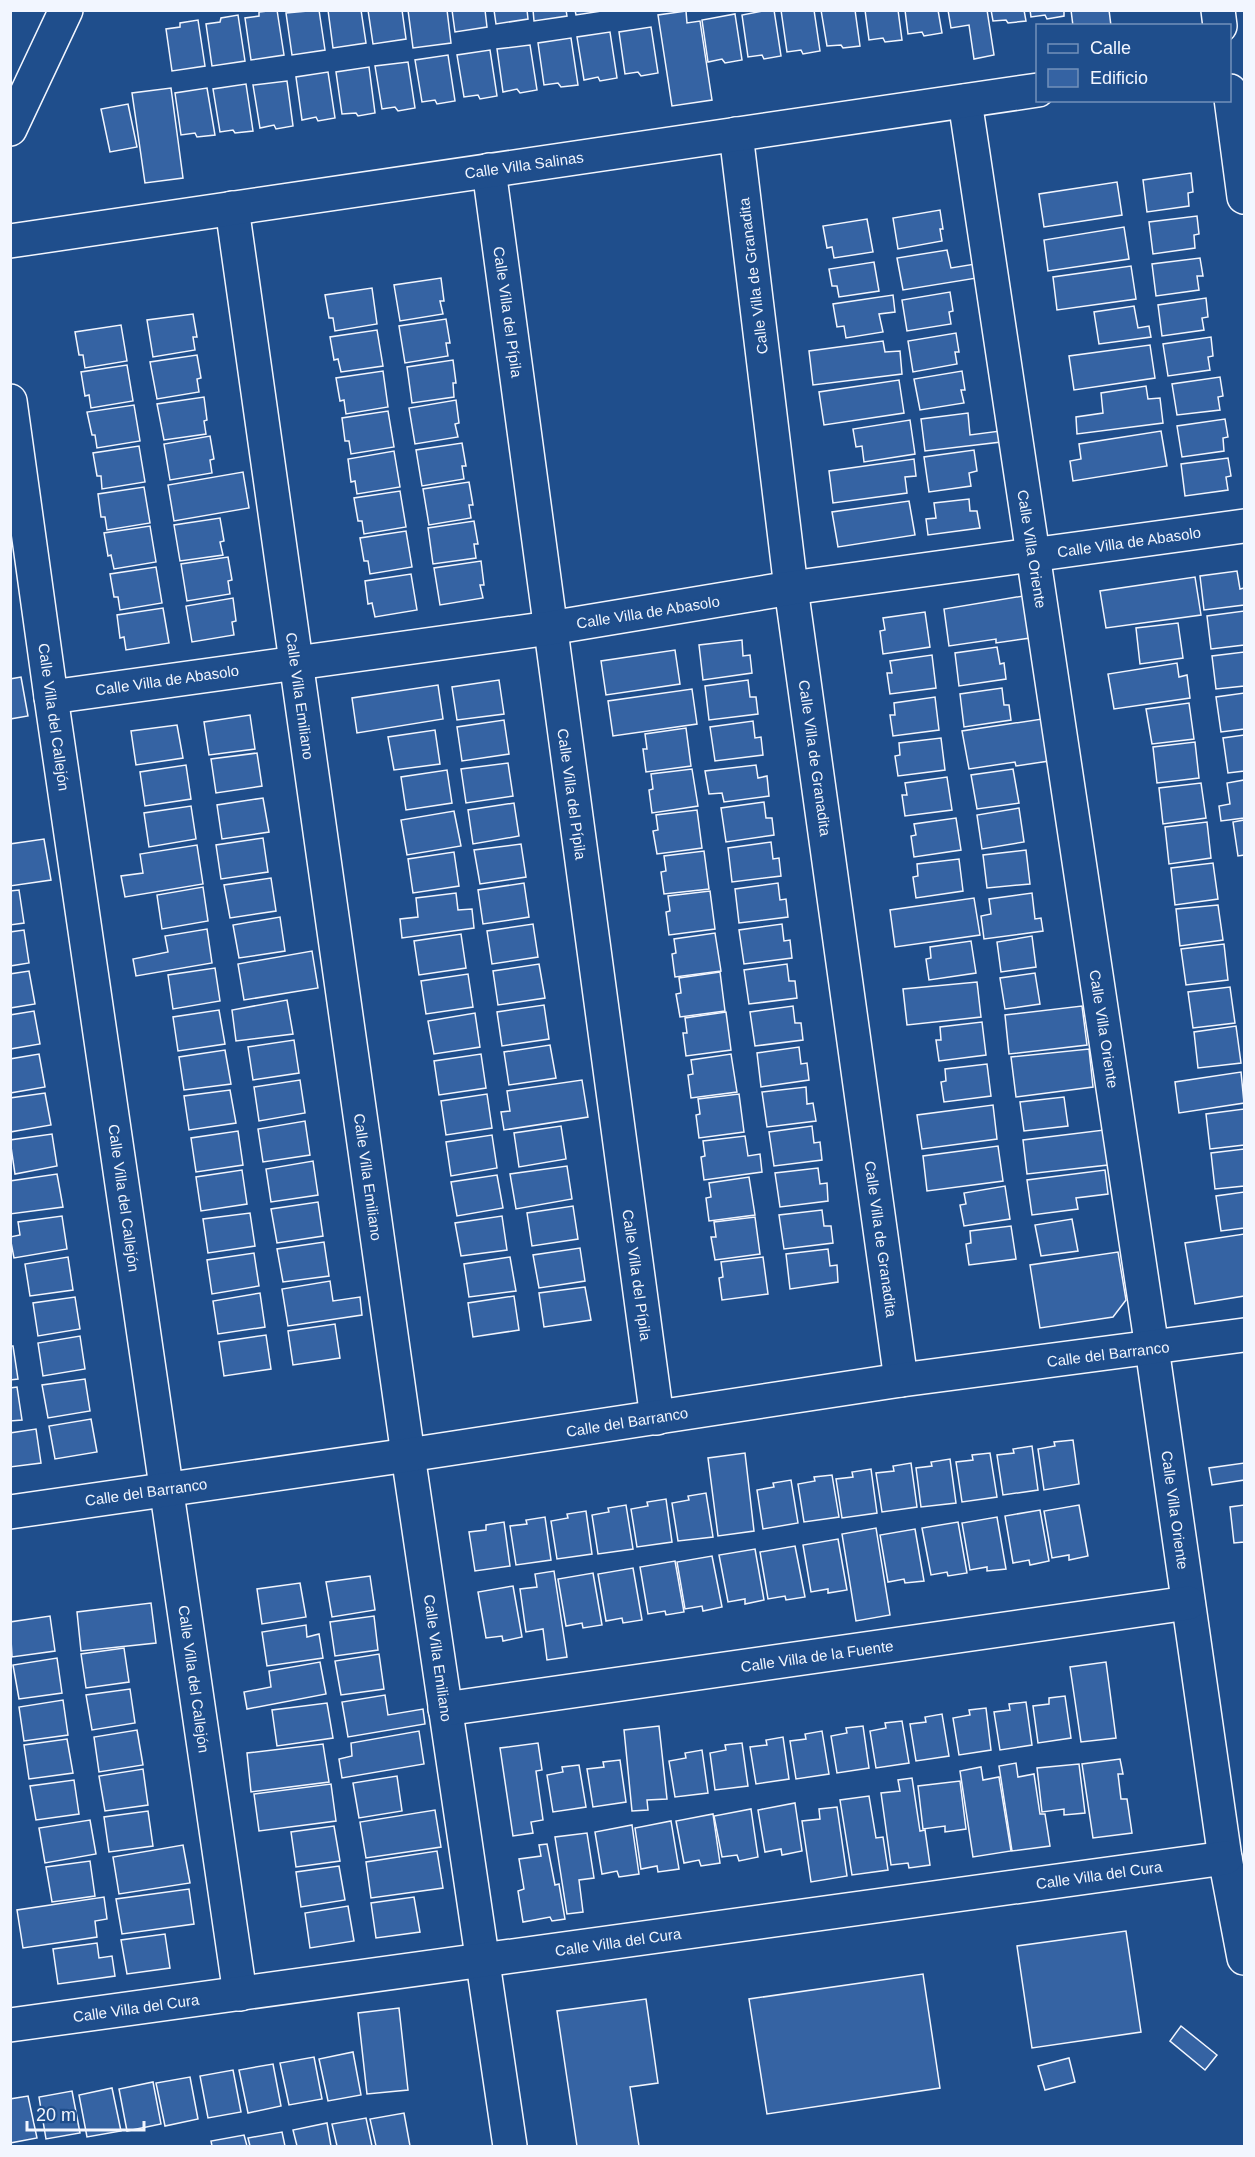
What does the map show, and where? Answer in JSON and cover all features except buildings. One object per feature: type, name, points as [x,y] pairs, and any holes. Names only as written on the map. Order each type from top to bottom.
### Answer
[{"type":"street","points":[[10,129],[66,10]]},
{"type":"street","name":"Calle Villa Salinas","points":[[10,241],[1036,90]]},
{"type":"street","points":[[1231,98],[1245,197]]},
{"type":"street","name":"Calle Villa Oriente","points":[[965,101],[1152,1348],[1225,1858],[1245,1958]]},
{"type":"street","name":"Calle Villa de Granadita","points":[[736,134],[791,588],[901,1380]]},
{"type":"street","name":"Calle Villa del Pípila","points":[[489,170],[657,1418]]},
{"type":"street","name":"Calle Villa Emiliano","points":[[232,208],[408,1455],[510,2146]]},
{"type":"street","name":"Calle Villa del Callejón","points":[[10,401],[240,1994]]},
{"type":"street","name":"Calle Villa de Abasolo","points":[[51,696],[550,628],[791,588],[1245,526]]},
{"type":"street","name":"Calle del Barranco","points":[[10,1512],[408,1455],[901,1380],[1245,1335]]},
{"type":"street","name":"Calle Villa de la Fuente","points":[[445,1709],[1188,1603]]},
{"type":"street","name":"Calle Villa del Cura","points":[[10,2025],[1225,1858]]}]
